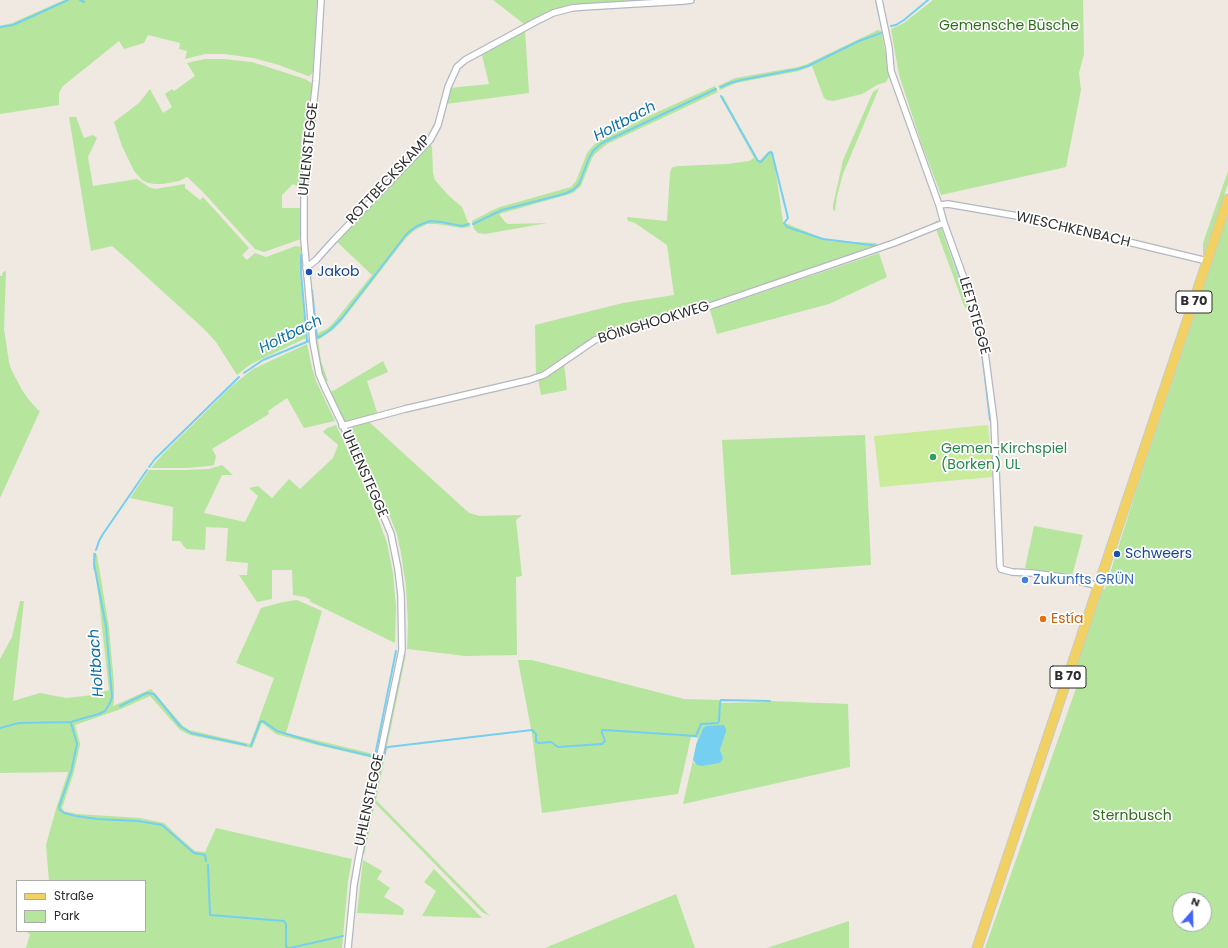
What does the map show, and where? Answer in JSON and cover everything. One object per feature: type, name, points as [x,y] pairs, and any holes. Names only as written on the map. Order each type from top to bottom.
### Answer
[{"type":"main road","name":"B 70","points":[[977,948],[1228,199]]},
{"type":"street","name":"UHLENSTEGGE","points":[[321,0],[316,81],[304,189],[304,240],[312,335],[319,374],[391,534],[398,569],[401,595],[402,650],[358,856],[348,948]]},
{"type":"street","name":"ROTTBECKSKAMP","points":[[306,268],[316,260],[339,234],[430,140],[438,125],[448,87],[457,66],[465,60],[553,13],[583,7],[691,0]]},
{"type":"street","name":"LEETSTEGGE","points":[[879,0],[889,48],[891,71],[966,284],[984,345],[994,421],[1001,569],[1006,571],[1062,577],[1099,586]]},
{"type":"street","name":"WIESCHKENBACH","points":[[939,206],[948,204],[1029,218],[1208,261]]},
{"type":"street","name":"BÖINGHOOKWEG","points":[[342,426],[544,375],[595,340],[710,306],[894,243],[944,223]]},
{"type":"green space","points":[[64,0],[317,0],[313,72],[308,76],[279,65],[253,58],[225,54],[205,54],[185,59],[187,51],[179,49],[180,43],[148,35],[144,43],[124,49],[119,41],[63,86],[59,93],[59,105],[0,114],[0,26],[12,23]]},
{"type":"green space","points":[[493,0],[639,0],[560,8],[524,24]]},
{"type":"green space","name":"Gemensche Büsche","points":[[933,0],[1083,0],[1084,54],[1079,73],[1081,90],[1066,167],[941,195],[922,145],[899,75],[891,29],[904,23]]},
{"type":"green space","points":[[525,30],[529,93],[446,104],[450,88],[489,84],[482,55]]},
{"type":"green space","points":[[878,30],[881,31],[889,77],[886,82],[877,85],[862,94],[833,101],[827,100],[824,98],[812,66],[799,71],[736,83],[720,90],[718,86],[735,78],[798,67],[807,64]]},
{"type":"green space","points":[[205,59],[252,62],[305,79],[313,84],[301,188],[293,184],[282,195],[282,208],[300,208],[301,239],[264,252],[255,249],[202,191],[187,177],[179,181],[155,184],[142,180],[134,171],[122,146],[114,122],[139,103],[150,89],[163,113],[172,107],[165,94],[172,89],[174,91],[195,76],[187,63]]},
{"type":"green space","points":[[715,86],[718,92],[607,144],[592,158],[581,186],[573,193],[499,214],[508,224],[547,223],[485,234],[478,233],[474,229],[472,221],[500,207],[571,187],[576,181],[587,153],[597,142],[651,115]]},
{"type":"green space","points":[[879,88],[843,174],[837,196],[835,211],[833,210],[833,205],[843,160],[873,92]]},
{"type":"green space","points":[[721,96],[723,96],[758,160],[760,160],[769,151],[773,152],[783,222],[829,241],[876,243],[878,246],[677,313],[595,336],[543,373],[536,376],[535,325],[623,303],[674,295],[667,245],[635,223],[628,221],[627,217],[667,220],[670,173],[673,167],[727,164],[749,161],[754,158]]},
{"type":"green space","points":[[69,117],[76,117],[84,138],[93,135],[97,138],[88,157],[93,186],[137,179],[155,189],[185,184],[185,188],[200,200],[203,197],[249,248],[242,255],[247,260],[255,253],[266,257],[296,246],[301,247],[300,273],[306,338],[251,364],[237,375],[216,342],[204,329],[112,246],[91,251]]},
{"type":"green space","points":[[428,144],[432,147],[433,173],[435,180],[447,194],[462,207],[470,227],[462,228],[427,224],[415,230],[406,238],[341,322],[333,330],[318,340],[321,361],[328,381],[326,381],[319,365],[315,342],[317,340],[317,334],[328,328],[334,322],[372,275],[335,240]]},
{"type":"green space","points":[[1228,171],[1228,184],[1203,255],[1203,243]]},
{"type":"green space","name":"Sternbusch","points":[[1228,215],[1228,948],[985,948],[1081,674],[1082,670],[1077,665],[1103,589],[1105,589]]},
{"type":"green space","points":[[941,227],[970,312],[966,309],[963,303],[936,229]]},
{"type":"green space","points":[[879,253],[887,277],[829,304],[717,334],[710,310]]},
{"type":"green space","points":[[6,271],[4,329],[9,362],[22,390],[40,411],[0,498],[0,276],[2,276],[3,272]]},
{"type":"green space","points":[[307,344],[316,381],[335,421],[304,428],[287,398],[268,411],[269,414],[212,449],[216,456],[214,465],[188,468],[151,468],[163,454],[233,385],[253,369]]},
{"type":"green space","points":[[383,361],[388,372],[367,381],[378,415],[347,422],[343,421],[331,395],[332,390],[333,391]]},
{"type":"green space","points":[[564,363],[567,390],[541,395],[538,379]]},
{"type":"green space","points":[[367,420],[469,513],[480,516],[522,515],[516,520],[522,576],[516,577],[517,655],[466,656],[407,649],[408,624],[406,586],[397,534],[380,492],[350,427]]},
{"type":"green space","points":[[336,425],[371,500],[387,543],[393,573],[396,607],[395,643],[309,601],[311,600],[305,597],[293,595],[292,570],[272,570],[272,599],[257,602],[239,575],[247,575],[248,563],[226,561],[228,528],[206,527],[205,550],[186,549],[180,541],[172,541],[173,507],[130,498],[149,470],[209,469],[222,465],[233,475],[222,475],[204,513],[245,522],[258,496],[249,488],[258,486],[272,498],[289,479],[300,489],[333,458],[338,445],[323,432],[327,428]]},
{"type":"green space","name":"Gemen-Kirchspiel (Borken) UL","points":[[988,425],[993,477],[880,487],[874,436]]},
{"type":"green space","points":[[865,435],[871,565],[731,575],[722,440]]},
{"type":"green space","points":[[1034,526],[1083,535],[1072,576],[1025,568]]},
{"type":"green space","points":[[93,552],[97,555],[109,627],[114,684],[113,706],[151,689],[183,726],[189,730],[250,744],[274,678],[236,663],[261,608],[297,600],[322,611],[286,733],[374,754],[373,758],[276,734],[262,723],[252,748],[190,735],[180,730],[150,696],[121,709],[75,725],[80,744],[74,772],[62,808],[64,811],[77,814],[140,818],[164,823],[195,851],[205,852],[216,828],[352,859],[348,881],[342,948],[26,948],[30,934],[27,933],[28,932],[146,932],[146,880],[49,880],[46,845],[68,772],[0,773],[0,659],[12,637],[20,601],[24,601],[13,701],[40,693],[66,698],[93,695],[109,690],[99,600],[95,571],[93,569]]},
{"type":"green space","points":[[406,654],[376,800],[490,916],[482,912],[372,799],[402,657]]},
{"type":"green space","points":[[518,660],[532,660],[684,699],[719,700],[722,703],[771,701],[848,704],[850,767],[683,804],[693,760],[694,763],[723,758],[720,750],[726,732],[706,726],[703,728],[696,745],[698,738],[691,737],[678,794],[542,813],[532,734]]},
{"type":"green space","points":[[372,805],[374,808],[364,855],[362,853]]},
{"type":"green space","points":[[363,860],[382,871],[377,879],[390,888],[384,897],[401,907],[404,910],[403,915],[357,913]]},
{"type":"green space","points":[[434,869],[482,918],[422,916],[436,891],[424,882]]},
{"type":"green space","points":[[676,894],[695,948],[545,948]]},
{"type":"green space","points":[[849,921],[849,948],[767,948]]},
{"type":"water","points":[[724,725],[726,732],[720,750],[723,758],[722,760],[719,763],[702,766],[697,765],[693,760],[696,745],[703,728],[706,726]]},
{"type":"waterway","points":[[0,27],[13,25],[68,0]]},
{"type":"waterway","points":[[80,0],[84,2]]},
{"type":"waterway","points":[[876,0],[882,27]]},
{"type":"waterway","name":"Holtbach","points":[[891,26],[904,20],[928,0]]},
{"type":"waterway","name":"Holtbach","points":[[721,87],[741,80],[808,66],[859,41],[881,33]]},
{"type":"waterway","name":"Holtbach","points":[[473,224],[502,210],[564,194],[573,190],[579,184],[593,151],[602,143],[716,89]]},
{"type":"waterway","points":[[721,96],[758,161],[761,162],[769,153],[772,153],[788,218],[784,223],[787,227],[823,239],[879,246]]},
{"type":"waterway","name":"Holtbach","points":[[244,373],[263,360],[321,336],[330,330],[342,318],[405,236],[417,226],[430,221],[462,226],[469,224]]},
{"type":"waterway","points":[[928,227],[937,222]]},
{"type":"waterway","points":[[944,230],[973,317]]},
{"type":"waterway","points":[[301,255],[301,273],[307,341]]},
{"type":"waterway","points":[[312,290],[317,337]]},
{"type":"waterway","points":[[981,344],[990,420]]},
{"type":"waterway","name":"Holtbach","points":[[149,467],[155,459],[239,377]]},
{"type":"waterway","name":"Holtbach","points":[[96,550],[103,534],[147,470]]},
{"type":"waterway","name":"Holtbach","points":[[0,728],[19,723],[71,722],[99,714],[105,711],[110,703],[112,697],[106,626],[94,564],[95,554]]},
{"type":"waterway","points":[[375,756],[396,651]]},
{"type":"waterway","points":[[120,706],[147,693],[154,694],[180,726],[191,733],[246,745]]},
{"type":"waterway","points":[[384,757],[386,748],[388,747],[532,730],[536,734],[536,742],[551,742],[558,747],[602,744],[605,741],[602,730],[696,736],[701,724],[718,723],[721,700],[770,701]]},
{"type":"waterway","points":[[251,746],[260,722],[263,721],[277,731],[320,744],[371,756]]},
{"type":"waterway","points":[[71,723],[77,744],[71,772],[59,807],[60,810],[64,813],[76,816],[97,819],[138,821],[162,825],[194,853],[205,855],[206,861]]},
{"type":"waterway","points":[[208,865],[210,915],[284,921],[286,924],[286,946],[288,948]]},
{"type":"waterway","points":[[290,948],[343,936]]},
{"type":"place","name":"Jakob","points":[[309,272]]},
{"type":"place","name":"Gemen-Kirchspiel (Borken) UL","points":[[933,457]]},
{"type":"place","name":"Schweers","points":[[1117,554]]},
{"type":"place","name":"Zukunfts GRÜN","points":[[1025,580]]},
{"type":"place","name":"Estía","points":[[1043,619]]}]
